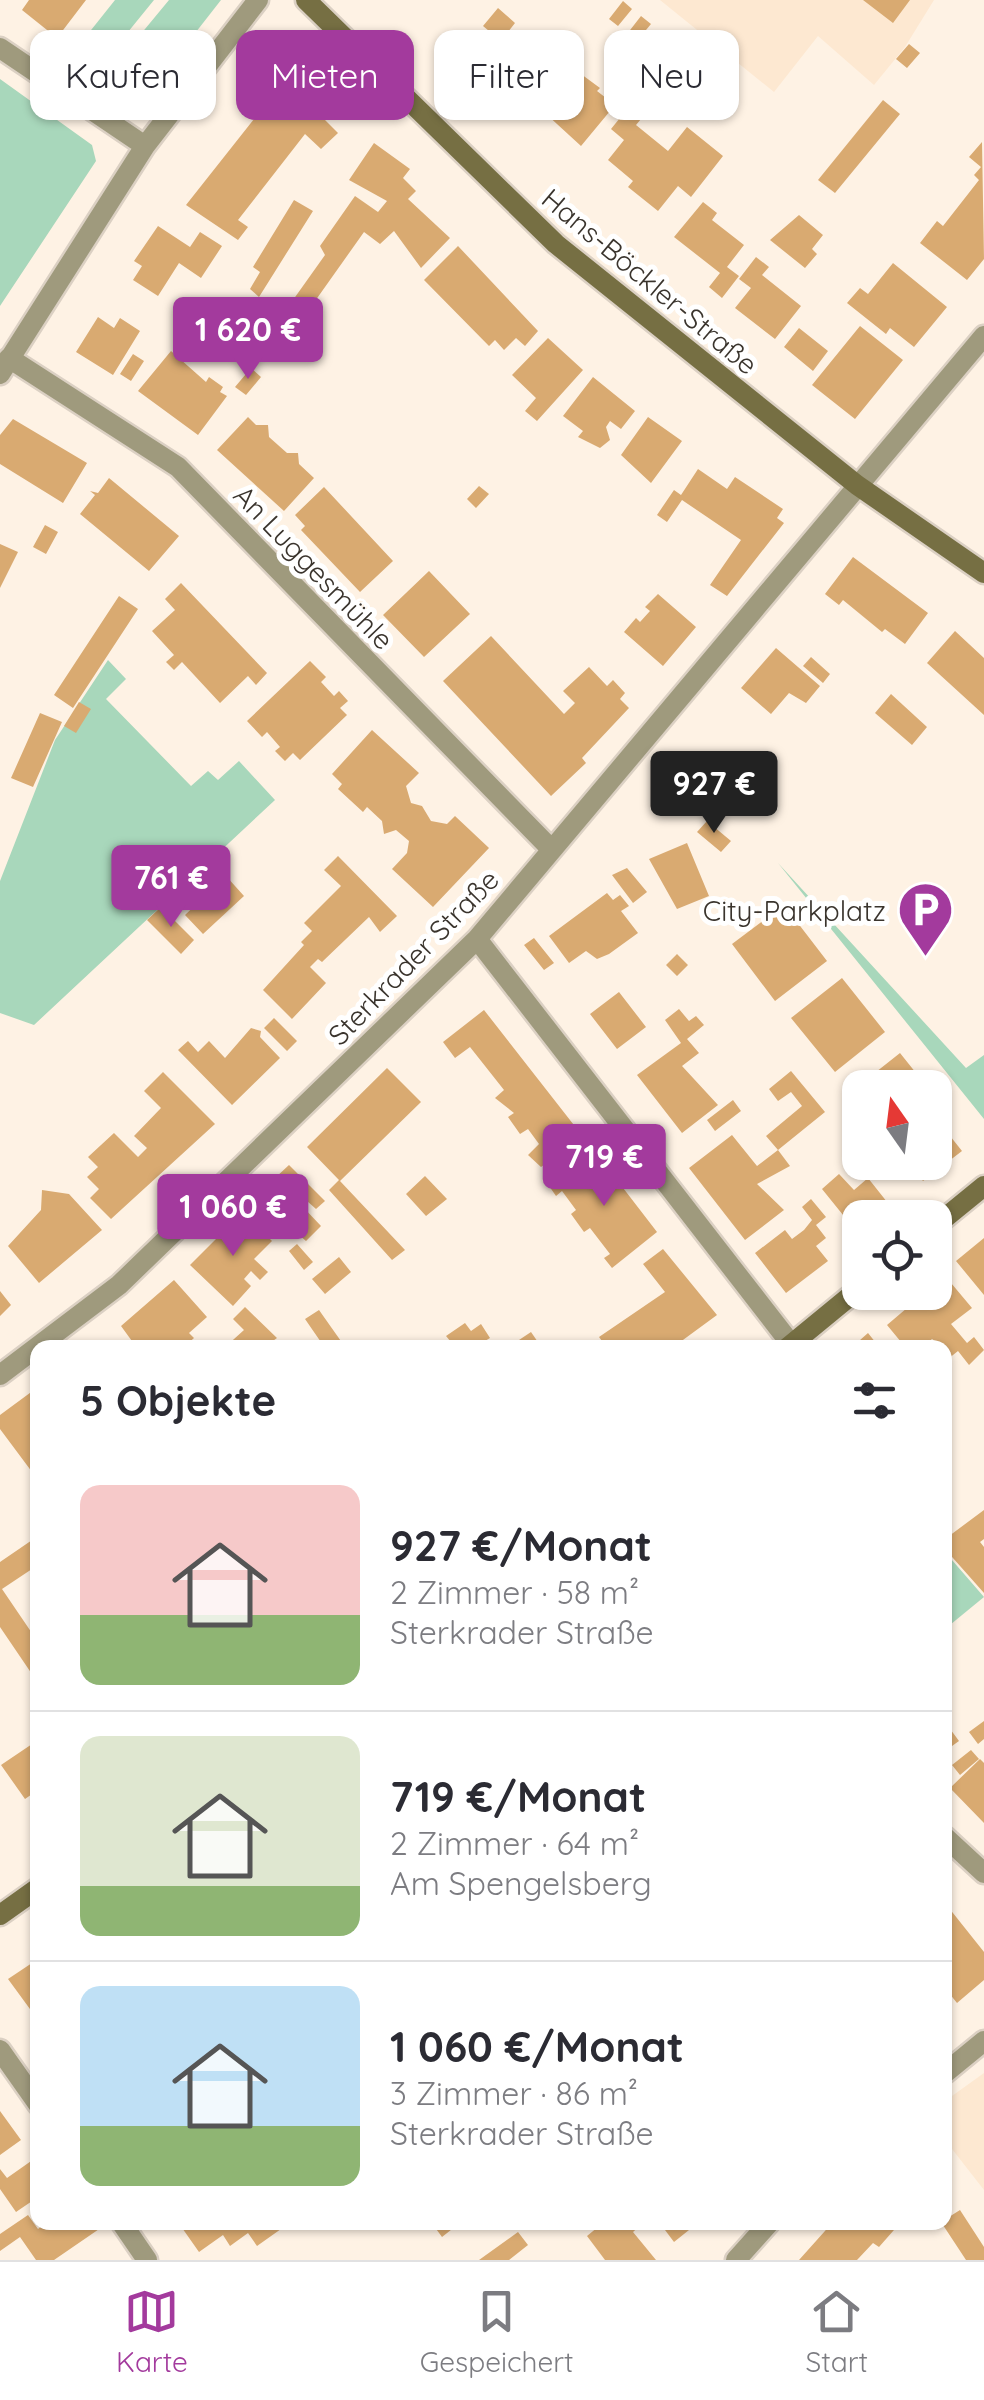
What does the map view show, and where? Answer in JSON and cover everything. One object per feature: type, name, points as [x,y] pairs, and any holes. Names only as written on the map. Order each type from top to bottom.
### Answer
[{"type":"main road","name":"Hans-Böckler-Straße","points":[[306,0],[556,244],[858,485],[984,573]]},
{"type":"main road","points":[[952,1212],[984,1186]]},
{"type":"main road","points":[[796,1340],[842,1303]]},
{"type":"main road","points":[[0,1916],[30,1894]]},
{"type":"street","points":[[4,366],[146,146],[258,0]]},
{"type":"street","points":[[0,48],[146,146]]},
{"type":"street","name":"Sterkrader Straße","points":[[46,1340],[119,1285],[477,938],[984,336]]},
{"type":"street","name":"An Luggesmühle","points":[[4,366],[178,467],[551,849]]},
{"type":"street","points":[[477,938],[784,1340]]},
{"type":"street","name":"Sterkrader Straße","points":[[0,1375],[30,1352]]},
{"type":"street","points":[[952,1843],[984,1873]]},
{"type":"street","points":[[952,2066],[984,2041]]},
{"type":"street","points":[[0,2050],[30,2093]]},
{"type":"street","points":[[127,2230],[148,2260]]},
{"type":"street","points":[[736,2260],[763,2230]]},
{"type":"shaded area","points":[[660,0],[934,0],[905,47],[874,85],[818,36],[774,92],[739,64],[739,30],[697,30]]},
{"type":"shaded area","points":[[984,2073],[984,2190],[952,2149],[952,2096]]},
{"type":"green space","points":[[115,0],[154,0],[130,30],[91,30]]},
{"type":"green space","points":[[169,0],[221,0],[198,30],[144,30]]},
{"type":"green space","points":[[0,79],[30,101],[30,120],[57,120],[92,145],[96,161],[0,306]]},
{"type":"green space","points":[[108,660],[126,679],[106,699],[191,786],[208,771],[218,780],[239,761],[275,800],[34,1025],[0,1013],[0,881],[55,740]]},
{"type":"green space","points":[[778,863],[966,1068],[984,1055],[984,1119],[952,1079],[952,1070],[945,1070]]},
{"type":"green space","points":[[952,1560],[984,1597],[952,1623]]},
{"type":"building","points":[[29,0],[86,0],[63,30],[47,30],[22,10]]},
{"type":"building","points":[[863,0],[910,0],[893,23]]},
{"type":"building","points":[[623,1],[632,9],[618,26],[609,19]]},
{"type":"building","points":[[498,8],[515,23],[510,30],[488,30],[483,26]]},
{"type":"building","points":[[641,16],[651,24],[646,30],[630,30]]},
{"type":"building","points":[[909,44],[920,53],[907,68],[896,59]]},
{"type":"building","points":[[584,76],[600,88],[597,91],[604,96],[604,118],[581,146],[553,120],[584,120]]},
{"type":"building","points":[[883,100],[900,114],[835,193],[818,180]]},
{"type":"building","points":[[253,120],[325,120],[338,133],[321,149],[305,134],[238,220],[248,227],[238,240],[186,205]]},
{"type":"building","points":[[618,120],[640,120],[636,125],[668,151],[687,127],[723,156],[691,197],[678,186],[658,211],[628,187],[633,181],[608,160],[624,140],[611,129]]},
{"type":"building","points":[[982,142],[984,259],[967,280],[920,243],[937,221],[943,226],[979,180],[974,175],[981,167],[969,157]]},
{"type":"building","points":[[374,143],[410,169],[403,178],[416,191],[408,199],[450,238],[421,268],[394,231],[380,244],[364,232],[308,311],[293,300],[325,255],[320,246],[355,196],[378,212],[387,201],[349,180]]},
{"type":"building","points":[[294,200],[313,211],[259,297],[250,289],[260,272],[253,267]]},
{"type":"building","points":[[703,202],[717,213],[712,220],[744,245],[727,267],[739,276],[722,298],[709,287],[720,273],[674,237]]},
{"type":"building","points":[[799,215],[823,235],[812,249],[817,254],[805,268],[770,240]]},
{"type":"building","points":[[158,226],[190,247],[200,232],[222,246],[201,278],[179,263],[158,296],[133,280],[142,266],[134,261]]},
{"type":"building","points":[[458,246],[538,331],[525,346],[516,338],[504,350],[495,340],[489,346],[424,280]]},
{"type":"building","points":[[756,257],[769,267],[762,275],[801,306],[775,339],[735,308],[751,288],[739,279]]},
{"type":"building","points":[[893,263],[947,307],[914,347],[890,328],[886,334],[847,303],[860,288],[868,294]]},
{"type":"building","points":[[259,297],[298,324],[279,350],[243,323]]},
{"type":"building","points":[[98,317],[114,328],[120,318],[140,331],[113,375],[76,352]]},
{"type":"building","points":[[860,326],[903,360],[855,419],[812,385]]},
{"type":"building","points":[[799,328],[828,351],[813,371],[784,347]]},
{"type":"building","points":[[548,338],[583,370],[537,421],[525,411],[536,398],[512,375]]},
{"type":"building","points":[[171,351],[206,382],[209,377],[223,387],[220,392],[227,396],[198,435],[138,391]]},
{"type":"building","points":[[133,354],[144,361],[131,381],[120,374]]},
{"type":"building","points":[[251,368],[261,377],[246,395],[235,387]]},
{"type":"building","points":[[593,377],[635,411],[621,429],[610,421],[606,427],[610,440],[600,448],[578,437],[583,431],[563,416]]},
{"type":"building","points":[[248,417],[256,425],[268,425],[269,437],[287,453],[298,453],[299,464],[314,478],[284,511],[217,450]]},
{"type":"building","points":[[648,417],[682,441],[651,483],[621,455]]},
{"type":"building","points":[[13,419],[87,463],[63,503],[0,464],[0,435]]},
{"type":"building","points":[[698,469],[727,489],[735,477],[783,509],[777,518],[784,523],[727,596],[710,585],[741,540],[682,500],[667,522],[657,515],[674,490],[681,495]]},
{"type":"building","points":[[109,478],[179,536],[149,571],[80,514],[95,495],[90,491],[98,493]]},
{"type":"building","points":[[479,486],[489,494],[476,508],[467,499]]},
{"type":"building","points":[[324,487],[393,561],[360,592],[301,530],[305,526],[295,515]]},
{"type":"building","points":[[45,525],[58,532],[46,554],[33,547]]},
{"type":"building","points":[[0,544],[18,552],[0,588]]},
{"type":"building","points":[[853,557],[928,613],[905,644],[885,629],[882,632],[843,600],[839,605],[825,594]]},
{"type":"building","points":[[429,571],[470,614],[424,657],[383,615]]},
{"type":"building","points":[[181,583],[267,673],[256,685],[248,676],[220,703],[182,662],[174,670],[166,662],[174,655],[152,631],[175,610],[165,599]]},
{"type":"building","points":[[658,594],[696,627],[663,666],[624,632],[636,618],[640,622],[650,611],[645,607]]},
{"type":"building","points":[[119,596],[138,609],[73,708],[54,695]]},
{"type":"building","points":[[955,631],[984,658],[984,715],[927,663]]},
{"type":"building","points":[[491,636],[564,714],[575,703],[563,691],[589,667],[607,686],[613,680],[625,693],[620,699],[629,708],[582,758],[586,763],[551,796],[443,681]]},
{"type":"building","points":[[776,648],[820,686],[806,703],[789,693],[771,714],[741,688]]},
{"type":"building","points":[[811,657],[830,674],[823,683],[803,666]]},
{"type":"building","points":[[310,661],[326,677],[321,682],[334,696],[339,691],[348,701],[340,708],[347,715],[300,760],[293,753],[285,761],[275,751],[280,747],[267,732],[262,737],[247,721]]},
{"type":"building","points":[[891,694],[927,727],[912,745],[875,713]]},
{"type":"building","points":[[79,702],[91,709],[76,733],[64,726]]},
{"type":"building","points":[[40,713],[62,722],[33,787],[11,778]]},
{"type":"building","points":[[372,730],[419,773],[406,786],[411,803],[422,806],[431,821],[447,824],[455,816],[489,848],[433,907],[392,869],[407,853],[409,841],[396,830],[384,834],[382,821],[367,807],[363,812],[338,789],[342,784],[332,774]]},
{"type":"building","points":[[707,821],[731,841],[721,852],[697,832]]},
{"type":"building","points":[[687,843],[709,896],[677,909],[649,859]]},
{"type":"building","points":[[338,856],[397,916],[380,932],[369,917],[322,962],[318,959],[310,967],[326,983],[292,1019],[263,990],[304,945],[301,942],[312,931],[304,923],[341,886],[324,870]]},
{"type":"building","points":[[627,868],[647,892],[633,903],[612,875]]},
{"type":"building","points":[[226,876],[244,896],[203,934],[185,915]]},
{"type":"building","points":[[607,893],[613,900],[620,895],[629,906],[621,911],[638,933],[609,954],[597,959],[586,951],[569,963],[549,936]]},
{"type":"building","points":[[784,905],[827,961],[775,1001],[732,944]]},
{"type":"building","points":[[161,907],[194,940],[181,954],[147,920]]},
{"type":"building","points":[[534,938],[554,963],[544,970],[524,945]]},
{"type":"building","points":[[677,954],[688,965],[677,976],[666,965]]},
{"type":"building","points":[[842,978],[885,1032],[835,1072],[791,1018]]},
{"type":"building","points":[[619,992],[646,1027],[617,1049],[590,1014]]},
{"type":"building","points":[[679,1009],[689,1021],[696,1016],[704,1025],[687,1039],[699,1053],[682,1066],[718,1105],[682,1133],[637,1075],[681,1043],[665,1020]]},
{"type":"building","points":[[484,1010],[577,1129],[554,1147],[559,1154],[541,1167],[528,1155],[539,1144],[528,1129],[520,1134],[508,1117],[514,1113],[495,1098],[504,1090],[470,1047],[455,1058],[443,1042]]},
{"type":"building","points":[[274,1018],[297,1041],[287,1051],[264,1028]]},
{"type":"building","points":[[251,1028],[261,1031],[260,1037],[280,1058],[232,1105],[178,1050],[188,1041],[198,1052],[209,1041],[225,1058]]},
{"type":"building","points":[[900,1053],[914,1070],[879,1070]]},
{"type":"building","points":[[387,1068],[421,1102],[340,1181],[405,1250],[392,1260],[329,1190],[339,1180],[307,1147]]},
{"type":"building","points":[[791,1071],[825,1112],[778,1150],[766,1136],[802,1106],[791,1092],[778,1101],[769,1089]]},
{"type":"building","points":[[163,1072],[215,1124],[111,1219],[90,1198],[99,1189],[87,1177],[98,1167],[88,1157],[114,1133],[138,1157],[147,1148],[134,1136],[161,1108],[144,1091]]},
{"type":"building","points":[[733,1100],[741,1111],[715,1131],[707,1120]]},
{"type":"building","points":[[732,1135],[757,1166],[778,1150],[790,1166],[757,1184],[784,1210],[745,1240],[689,1168]]},
{"type":"building","points":[[952,1138],[962,1151],[952,1159]]},
{"type":"building","points":[[600,1158],[657,1232],[612,1268],[604,1258],[610,1254],[590,1228],[584,1232],[571,1214],[576,1210],[562,1191],[556,1196],[547,1183],[574,1163],[581,1173]]},
{"type":"building","points":[[289,1165],[325,1201],[316,1209],[307,1201],[302,1206],[321,1226],[306,1241],[256,1198],[273,1176]]},
{"type":"building","points":[[839,1174],[854,1190],[870,1180],[885,1200],[842,1200],[842,1214],[822,1189]]},
{"type":"building","points":[[425,1176],[447,1199],[426,1216],[406,1194]]},
{"type":"building","points":[[42,1190],[69,1194],[102,1230],[39,1283],[8,1246],[41,1210]]},
{"type":"building","points":[[811,1199],[826,1217],[816,1225],[826,1238],[816,1246],[828,1261],[786,1293],[755,1253],[785,1230],[792,1239],[804,1230],[812,1220],[802,1207]]},
{"type":"building","points":[[243,1212],[272,1241],[254,1259],[268,1272],[260,1280],[251,1271],[244,1279],[251,1286],[233,1306],[190,1265]]},
{"type":"building","points":[[984,1238],[984,1295],[956,1261]]},
{"type":"building","points":[[297,1244],[313,1262],[304,1270],[289,1251]]},
{"type":"building","points":[[663,1249],[717,1315],[683,1340],[601,1340],[599,1337],[665,1292],[643,1264]]},
{"type":"building","points":[[339,1257],[351,1272],[325,1294],[312,1279]]},
{"type":"building","points":[[174,1280],[207,1317],[189,1333],[192,1340],[131,1340],[121,1326]]},
{"type":"building","points":[[952,1284],[972,1308],[951,1324],[967,1343],[974,1337],[984,1350],[969,1365],[958,1351],[952,1356],[952,1340],[899,1340],[887,1325],[905,1310],[952,1310]]},
{"type":"building","points":[[0,1291],[11,1305],[0,1316]]},
{"type":"building","points":[[245,1307],[277,1338],[233,1340],[244,1330],[233,1319]]},
{"type":"building","points":[[319,1310],[340,1340],[319,1340],[305,1319]]},
{"type":"building","points":[[465,1323],[471,1331],[481,1324],[490,1338],[449,1340],[446,1336]]},
{"type":"building","points":[[531,1332],[536,1340],[519,1340]]},
{"type":"building","points":[[30,1393],[30,1469],[0,1429],[0,1415]]},
{"type":"building","points":[[984,1510],[984,1539],[980,1542],[984,1547],[984,1593],[952,1557],[952,1534]]},
{"type":"building","points":[[30,1541],[30,1570],[2,1589],[30,1630],[30,1671],[0,1627],[0,1562]]},
{"type":"building","points":[[984,1721],[984,1739],[978,1744],[969,1732]]},
{"type":"building","points":[[30,1745],[30,1796],[25,1799],[1,1765]]},
{"type":"building","points":[[971,1750],[979,1759],[960,1775],[952,1765]]},
{"type":"building","points":[[980,1759],[984,1763],[984,1823],[952,1790]]},
{"type":"building","points":[[952,1912],[984,1952],[984,1980],[957,2003],[952,1997]]},
{"type":"building","points":[[30,1964],[30,2009],[8,1979]]},
{"type":"building","points":[[0,2111],[21,2140],[0,2155]]},
{"type":"building","points":[[30,2162],[30,2202],[16,2212],[0,2189],[0,2169],[7,2178]]},
{"type":"building","points":[[960,2210],[984,2247],[984,2260],[966,2260],[946,2230],[952,2230],[952,2215]]},
{"type":"building","points":[[28,2215],[30,2230],[98,2230],[54,2260],[36,2260],[20,2237],[0,2251],[0,2234]]},
{"type":"building","points":[[184,2230],[280,2230],[257,2246],[248,2233],[230,2246],[223,2235],[199,2252]]},
{"type":"building","points":[[594,2230],[635,2230],[656,2260],[605,2260],[587,2236]]},
{"type":"building","points":[[665,2230],[689,2230],[674,2242]]},
{"type":"building","points":[[826,2230],[894,2230],[879,2247],[873,2243],[857,2260],[799,2260]]},
{"type":"building","points":[[518,2232],[528,2245],[509,2260],[479,2260]]},
{"type":"place","name":"City-Parkplatz","points":[[925,959]]}]
